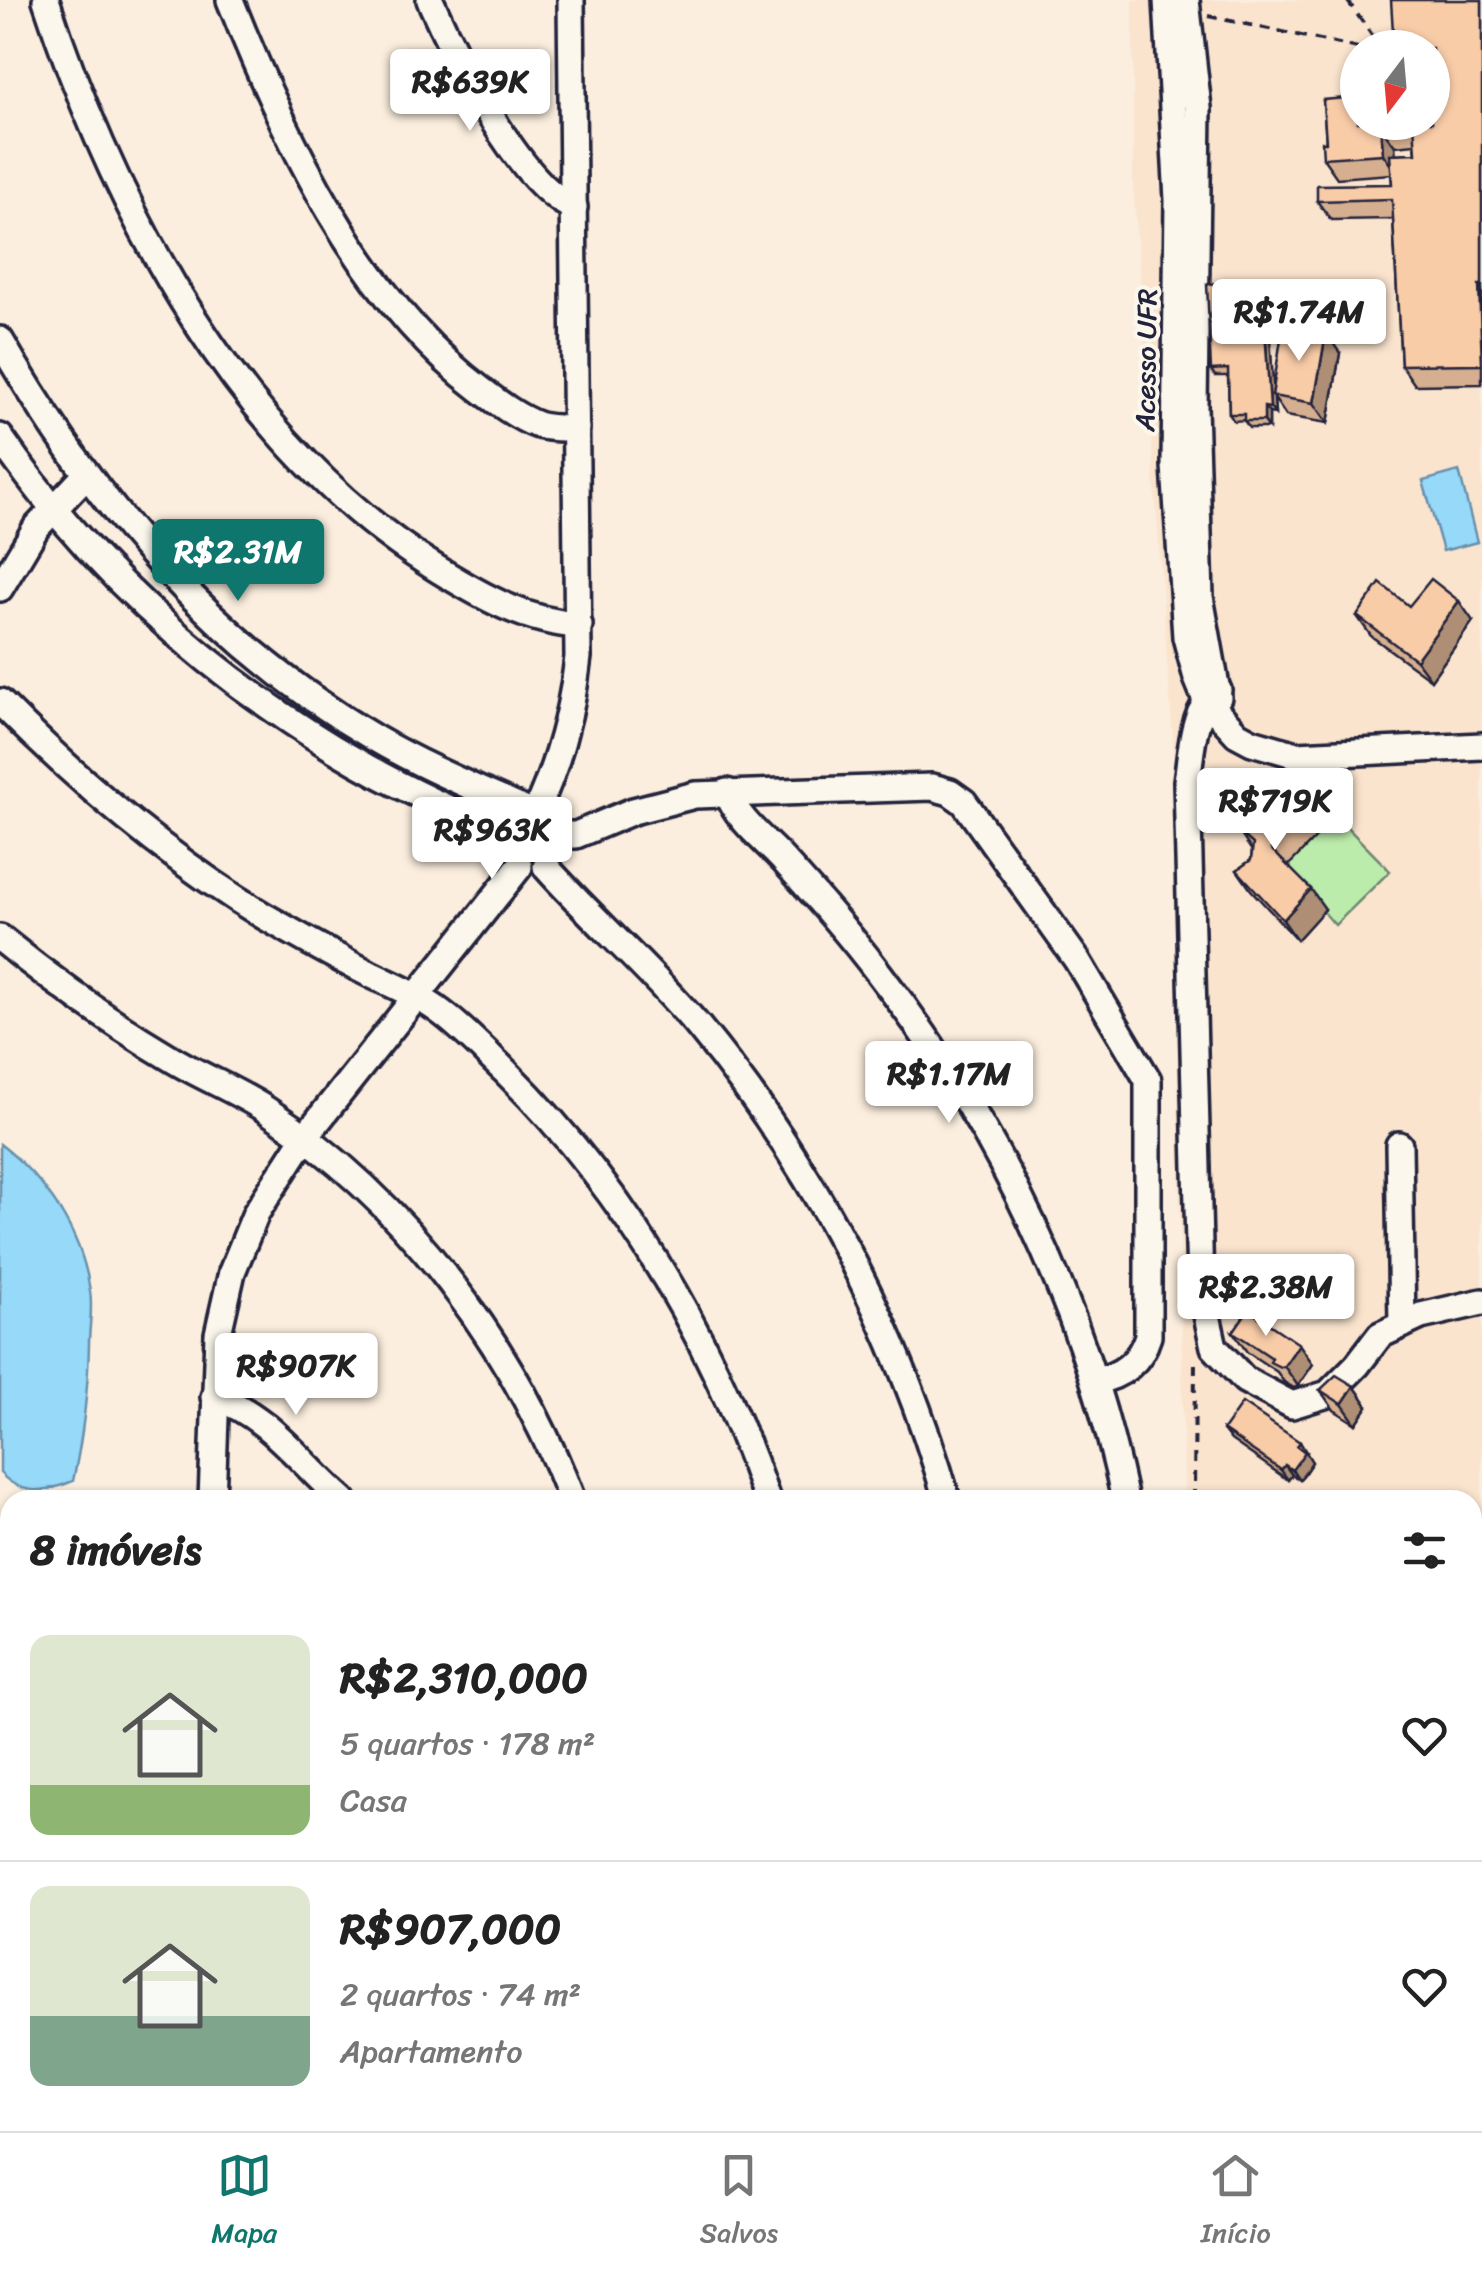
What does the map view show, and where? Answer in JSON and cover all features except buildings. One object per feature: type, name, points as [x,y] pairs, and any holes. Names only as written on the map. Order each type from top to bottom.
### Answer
[{"type":"street","points":[[46,0],[101,142],[157,254],[224,360],[288,444],[349,505],[420,559],[539,621],[578,624]]},
{"type":"street","points":[[230,0],[298,149],[342,228],[392,303],[428,344],[490,396],[536,425],[576,428]]},
{"type":"street","points":[[430,0],[449,42],[495,121],[550,194],[574,207]]},
{"type":"street","points":[[0,340],[86,475],[116,516],[184,592],[272,669],[377,740],[461,783],[531,811],[552,819],[561,835],[559,853],[546,866],[537,870],[519,867],[505,855],[502,836],[510,820],[531,811],[549,782],[569,720],[578,657],[572,0]]},
{"type":"street","name":"Acesso UFR","points":[[1167,0],[1186,332]]},
{"type":"street","points":[[1192,7],[1198,108],[1186,332],[1194,426],[1200,597],[1195,635],[1197,678],[1237,734],[1297,754],[1482,746]]},
{"type":"street","points":[[0,437],[52,508],[134,595],[238,684],[368,768],[502,836]]},
{"type":"street","points":[[0,588],[52,508],[86,475]]},
{"type":"street","points":[[1214,700],[1197,719],[1187,782],[1200,1284],[1214,1348],[1245,1380],[1292,1405],[1328,1394],[1358,1365],[1380,1335],[1421,1316],[1482,1302]]},
{"type":"street","points":[[0,702],[75,775],[195,870],[312,944],[417,996],[441,1012],[521,1087],[593,1170],[666,1276],[732,1407],[763,1490]]},
{"type":"street","points":[[561,835],[576,834],[664,802],[727,792],[932,787],[950,792],[964,802],[1086,975],[1148,1080],[1148,1336],[1141,1353],[1127,1368],[1096,1381]]},
{"type":"street","points":[[727,792],[738,814],[856,942],[954,1082],[1034,1227],[1096,1381],[1123,1490]]},
{"type":"street","points":[[546,866],[697,1025],[802,1170],[842,1239],[886,1329],[944,1490]]},
{"type":"street","points":[[212,1490],[218,1334],[232,1272],[256,1214],[305,1137],[519,867]]},
{"type":"street","points":[[0,938],[130,1034],[265,1108],[305,1137],[378,1202],[443,1273],[472,1312],[524,1394],[567,1490]]},
{"type":"street","points":[[1399,1145],[1402,1325]]},
{"type":"street","points":[[214,1396],[258,1418],[333,1490]]},
{"type":"path","points":[[1350,2],[1369,30]]},
{"type":"path","points":[[1192,7],[1340,44]]},
{"type":"path","points":[[1194,1490],[1195,1350]]},
{"type":"shaded area","points":[[1133,0],[1482,0],[1482,1490],[1184,1490],[1173,741],[1133,184]]},
{"type":"green space","points":[[1336,816],[1390,871],[1335,925],[1290,873],[1291,863]]},
{"type":"water","points":[[1459,471],[1477,542],[1443,551],[1423,481]]},
{"type":"water","points":[[0,1144],[32,1174],[59,1209],[79,1248],[91,1297],[86,1396],[73,1481],[43,1490],[17,1486],[0,1473]]}]
